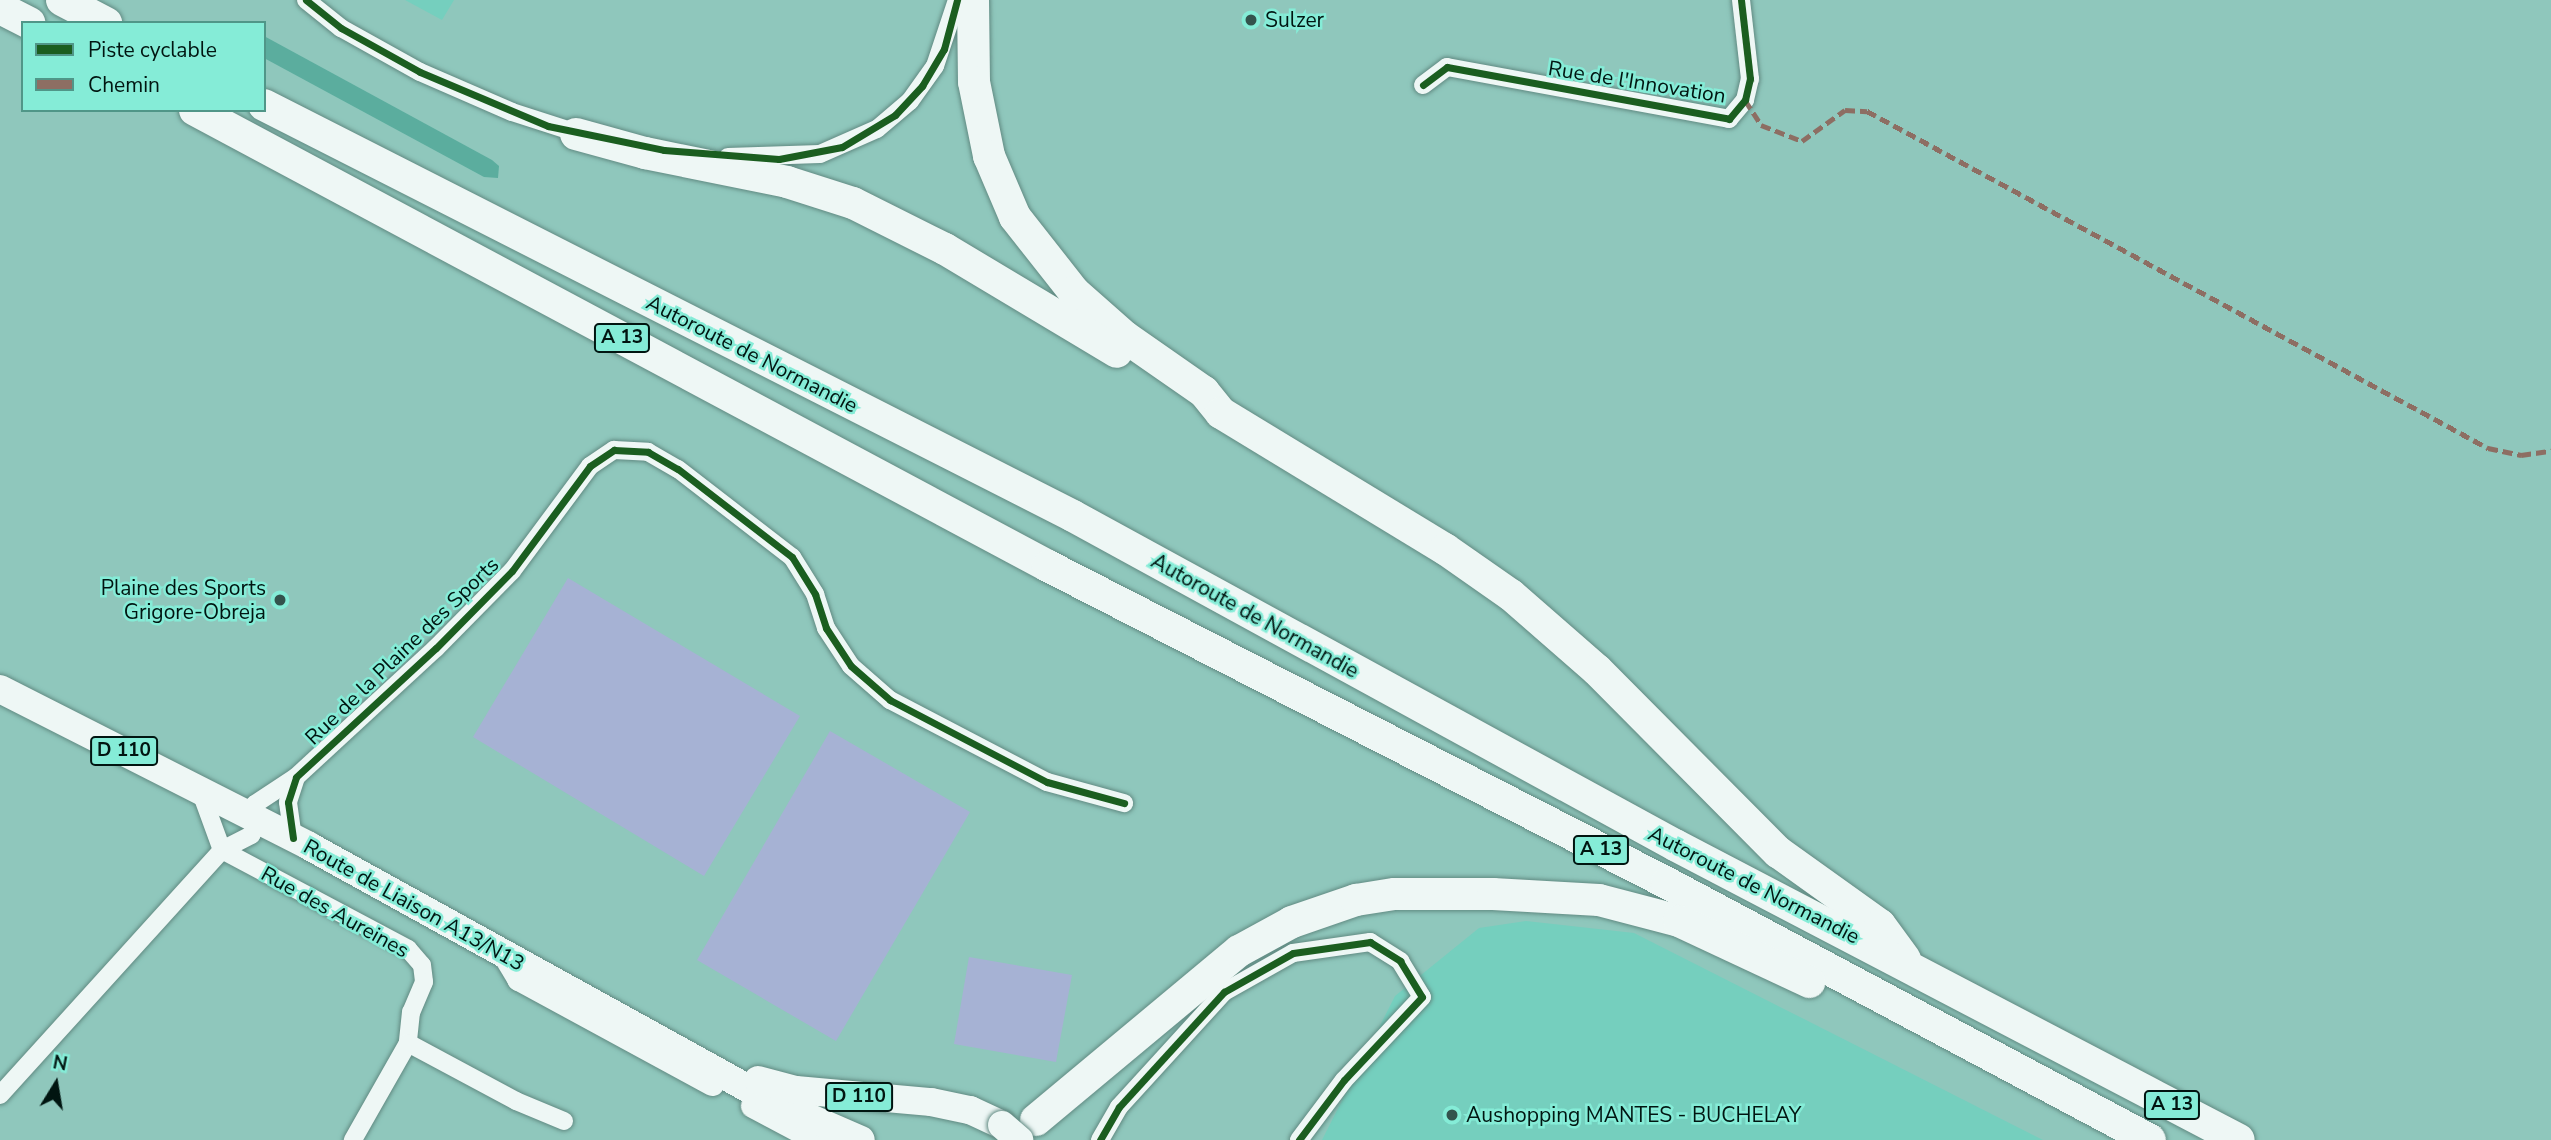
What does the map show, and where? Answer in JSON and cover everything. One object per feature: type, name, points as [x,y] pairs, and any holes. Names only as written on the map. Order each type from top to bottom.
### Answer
[{"type":"highway","points":[[62,0],[102,21]]},
{"type":"highway","points":[[973,0],[971,44],[980,120],[989,156],[1016,217],[1051,268],[1095,314],[1204,392],[1221,413]]},
{"type":"highway","points":[[0,8],[25,21]]},
{"type":"highway","name":"Autoroute de Normandie","points":[[266,106],[1073,516],[1675,845],[2239,1140]]},
{"type":"highway","name":"Autoroute de Normandie","points":[[199,112],[1048,566],[1667,883],[1873,995],[2150,1140]]},
{"type":"highway","points":[[576,134],[645,153],[787,181],[876,212],[1221,413],[1445,549],[1511,595],[1597,670],[1778,852],[1880,925],[1910,966]]},
{"type":"highway","points":[[1019,1129],[1239,951],[1270,933],[1356,900],[1395,894],[1416,897],[1543,895],[1639,908],[1679,921],[1849,1001],[1873,995]]},
{"type":"highway","points":[[1224,992],[1279,944],[1357,910],[1416,897]]},
{"type":"main road","name":"Route de Liaison A13/N13","points":[[0,688],[293,838],[506,957],[715,1067]]},
{"type":"main road","name":"D 110","points":[[506,957],[519,979],[817,1140]]},
{"type":"main road","name":"D 110","points":[[715,1067],[796,1090],[970,1110],[1019,1129]]},
{"type":"main road","points":[[715,1067],[769,1100],[861,1140]]},
{"type":"street","points":[[306,0],[341,28],[420,72],[512,112],[576,134],[664,150],[753,159],[797,158],[842,147],[877,129],[916,94],[944,49],[957,0]]},
{"type":"street","name":"Rue de l'Innovation","points":[[1423,85],[1447,67],[1728,119],[1745,100],[1750,79],[1741,0]]},
{"type":"street","name":"Rue de la Plaine des Sports","points":[[296,777],[436,648],[512,571],[590,466],[614,450],[648,452],[678,469],[792,556],[815,594],[826,628],[851,666],[890,700],[1047,782],[1124,803]]},
{"type":"street","points":[[2,1088],[222,850],[251,835],[255,804],[296,777]]},
{"type":"street","points":[[293,838],[288,802],[296,777]]},
{"type":"street","points":[[200,790],[222,850]]},
{"type":"street","name":"Rue des Aureines","points":[[222,850],[417,957],[424,982],[411,1012],[408,1044],[354,1140]]},
{"type":"street","points":[[1101,1138],[1119,1107],[1224,992],[1293,953],[1355,942],[1370,942],[1400,961],[1413,977],[1422,997],[1344,1080],[1299,1140]]},
{"type":"street","points":[[408,1044],[516,1101],[564,1121]]},
{"type":"shaded area","points":[[405,0],[454,0],[442,20]]},
{"type":"shaded area","points":[[266,37],[492,160],[499,166],[498,178],[484,177],[266,59]]},
{"type":"shaded area","points":[[568,578],[800,716],[704,876],[473,737]]},
{"type":"shaded area","points":[[830,731],[970,812],[836,1041],[697,960]]},
{"type":"shaded area","points":[[1526,921],[1634,933],[2043,1140],[1322,1140],[1395,996],[1479,928]]},
{"type":"shaded area","points":[[969,957],[1072,975],[1056,1062],[954,1044]]},
{"type":"marked path","points":[[1745,100],[1761,125],[1802,141],[1845,110],[1867,111],[2488,448],[2521,455],[2551,451]]},
{"type":"cycle path","points":[[306,0],[341,28],[420,72],[548,126],[664,150],[779,159],[842,147],[895,115],[922,86],[944,49],[957,0]]},
{"type":"cycle path","points":[[1423,85],[1447,67],[1729,119],[1745,100],[1750,79],[1741,0]]},
{"type":"cycle path","points":[[293,838],[288,802],[296,777],[436,648],[512,571],[590,466],[614,450],[648,452],[678,469],[792,557],[815,594],[826,628],[851,666],[890,700],[1047,782],[1124,803]]},
{"type":"cycle path","points":[[1100,1140],[1119,1107],[1224,992],[1293,953],[1370,942],[1400,961],[1422,997],[1344,1080],[1299,1140]]},
{"type":"place","name":"Sulzer","points":[[1251,20]]},
{"type":"place","name":"Plaine des Sports Grigore-Obreja","points":[[280,600]]},
{"type":"place","name":"Aushopping MANTES - BUCHELAY","points":[[1452,1115]]}]
